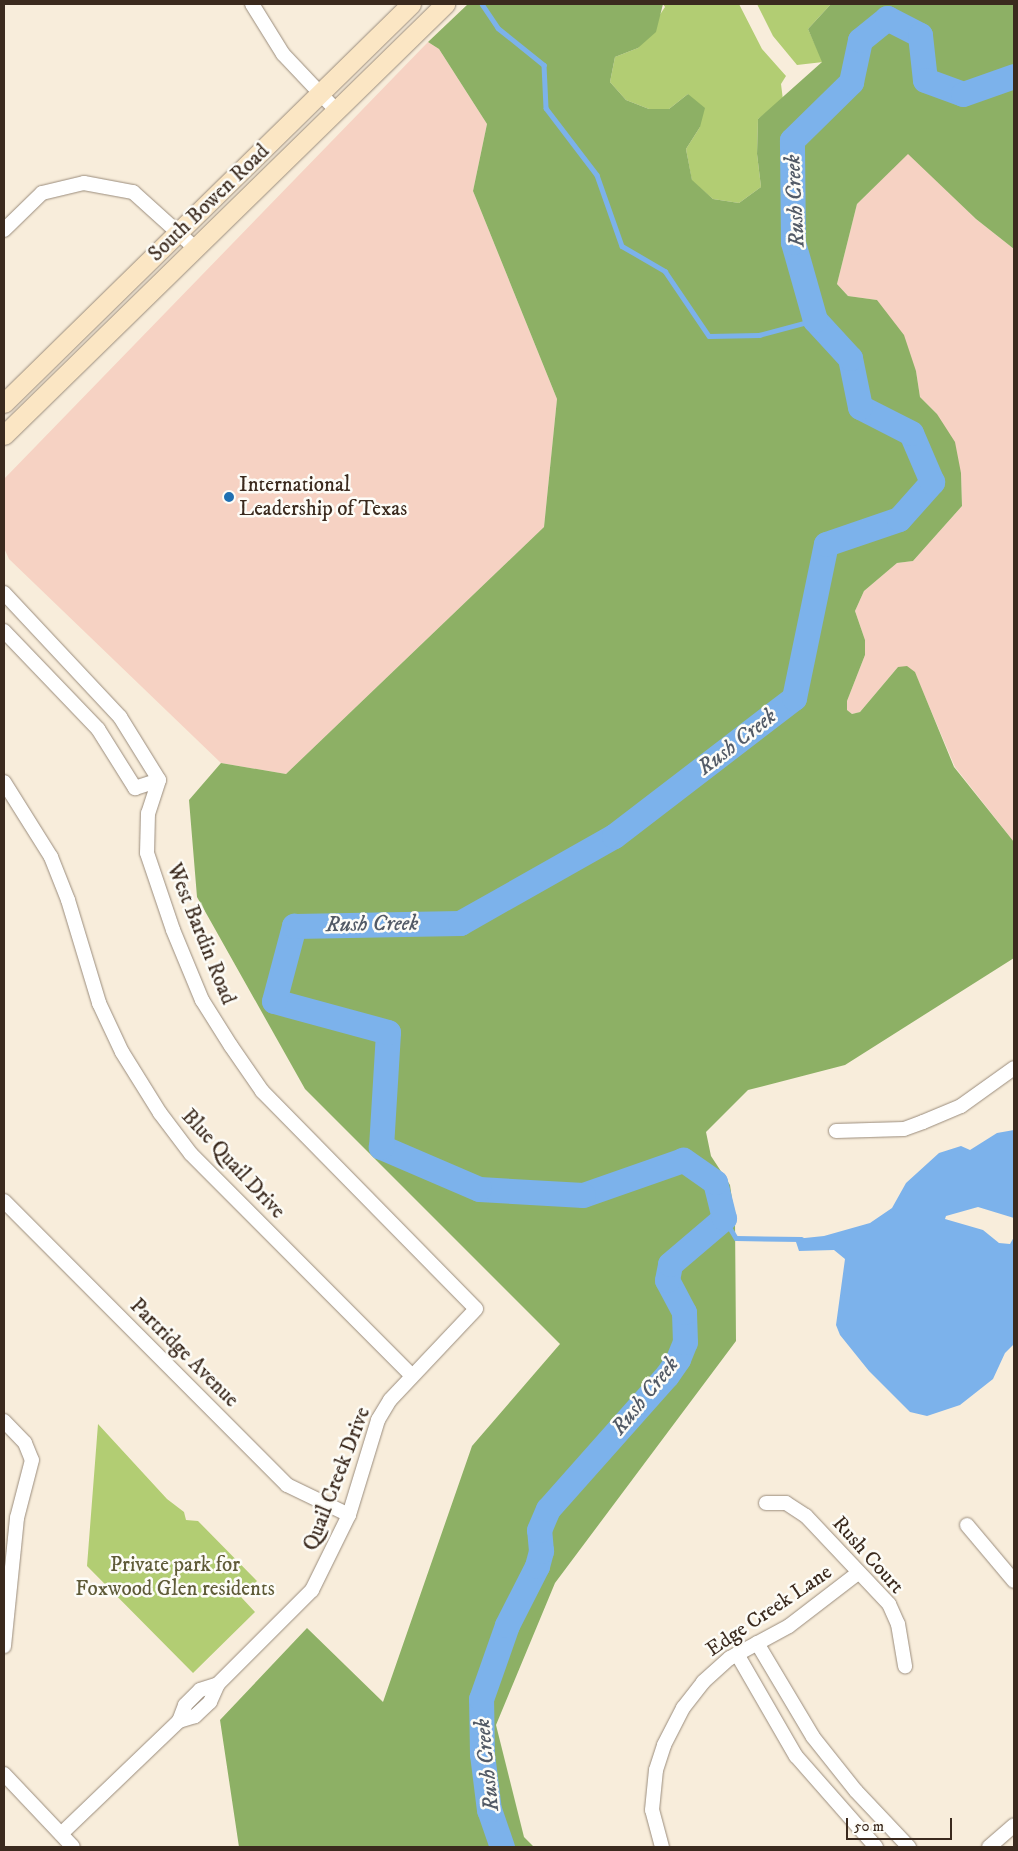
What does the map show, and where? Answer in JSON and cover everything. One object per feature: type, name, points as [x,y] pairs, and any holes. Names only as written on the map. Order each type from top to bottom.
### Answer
[{"type":"main road","name":"South Bowen Road","points":[[4,403],[411,4]]},
{"type":"main road","name":"South Bowen Road","points":[[4,435],[445,4]]},
{"type":"street","points":[[252,4],[283,54],[336,110]]},
{"type":"street","points":[[4,230],[42,193],[84,183],[133,192],[195,248]]},
{"type":"street","points":[[4,592],[120,717],[159,780],[135,788],[98,729],[4,630]]},
{"type":"street","name":"West Bardin Road","points":[[159,780],[148,813],[147,853],[173,930],[202,1000],[262,1091],[476,1309]]},
{"type":"street","name":"Blue Quail Drive","points":[[4,782],[51,857],[68,900],[99,1003],[122,1052],[160,1113],[191,1154],[411,1375]]},
{"type":"street","points":[[836,1131],[904,1128],[924,1122],[961,1106],[1014,1068]]},
{"type":"street","name":"Partridge Avenue","points":[[4,1201],[287,1485],[349,1515]]},
{"type":"street","name":"Quail Creek Drive","points":[[61,1834],[179,1721],[185,1705],[200,1690],[218,1684],[312,1590],[349,1515],[378,1420],[411,1375],[476,1309]]},
{"type":"street","points":[[4,1421],[25,1443],[32,1460],[17,1518],[4,1646]]},
{"type":"street","name":"Rush Court","points":[[766,1504],[786,1503],[806,1516],[889,1604],[898,1624],[905,1666]]},
{"type":"street","points":[[967,1525],[1014,1580]]},
{"type":"street","name":"Edge Creek Lane","points":[[662,1847],[652,1810],[656,1770],[664,1745],[683,1708],[703,1682],[737,1654],[803,1616],[858,1573]]},
{"type":"street","points":[[757,1643],[813,1737],[856,1791],[909,1847]]},
{"type":"street","points":[[737,1654],[796,1756],[876,1847]]},
{"type":"street","points":[[4,1774],[73,1847]]},
{"type":"street","points":[[989,1847],[1014,1825]]},
{"type":"shaded area","points":[[428,42],[439,49],[487,124],[473,191],[557,399],[544,527],[286,774],[221,763],[9,559],[4,548],[4,479]]},
{"type":"shaded area","points":[[908,153],[976,219],[1014,249],[1014,842],[955,767],[915,673],[898,667],[860,712],[852,714],[847,710],[847,701],[865,655],[865,640],[855,611],[864,591],[897,563],[913,561],[962,506],[961,473],[937,414],[920,397],[916,371],[877,300],[848,296],[837,284],[857,204]]},
{"type":"green space","points":[[468,4],[663,4],[656,32],[638,48],[615,57],[610,82],[626,100],[649,109],[669,109],[688,94],[705,108],[700,127],[686,149],[692,180],[713,199],[739,203],[761,187],[757,154],[758,119],[822,62],[808,29],[831,4],[1014,4],[1014,249],[976,219],[908,154],[857,204],[837,284],[848,296],[877,300],[904,335],[916,371],[920,397],[937,414],[955,442],[961,473],[962,506],[913,561],[897,563],[864,591],[855,611],[865,640],[865,655],[847,701],[847,710],[852,714],[860,712],[898,667],[907,666],[915,672],[954,767],[1014,842],[1014,958],[845,1065],[748,1090],[706,1132],[711,1156],[730,1185],[735,1220],[736,1341],[555,1583],[496,1725],[524,1837],[534,1847],[239,1847],[220,1720],[307,1628],[383,1702],[472,1446],[560,1344],[305,1089],[197,897],[189,800],[221,763],[286,774],[544,527],[557,399],[473,191],[487,124],[439,49],[428,42]]},
{"type":"green space","points":[[663,4],[739,4],[762,49],[786,76],[781,84],[783,100],[758,119],[757,154],[761,187],[739,203],[713,199],[692,181],[686,149],[700,127],[688,94],[669,109],[649,109],[626,100],[610,82],[615,57],[638,48],[665,7]]},
{"type":"green space","points":[[757,4],[831,4],[808,29],[823,62],[797,65],[773,36]]},
{"type":"green space","name":"Private park for Foxwood Glen residents","points":[[98,1424],[167,1499],[184,1512],[186,1520],[198,1521],[257,1581],[241,1597],[255,1612],[193,1673],[87,1566]]},
{"type":"water","points":[[1014,1130],[1014,1218],[978,1207],[946,1216],[945,1219],[983,1230],[999,1243],[1010,1244],[1014,1237],[1014,1344],[1005,1353],[993,1379],[960,1405],[927,1416],[910,1412],[869,1371],[840,1335],[836,1325],[845,1259],[834,1250],[799,1251],[795,1239],[824,1236],[870,1223],[892,1208],[906,1183],[939,1153],[961,1146],[970,1150],[997,1133]]},
{"type":"waterway","points":[[482,4],[498,28],[544,65],[546,108],[597,175],[622,246],[665,271],[709,336],[759,335],[815,320]]},
{"type":"waterway","name":"Rush Creek","points":[[502,1847],[489,1810],[482,1754],[481,1699],[507,1625],[537,1566],[541,1551],[539,1530],[548,1509],[667,1375],[678,1359],[685,1342],[684,1312],[667,1280],[670,1264],[724,1218],[715,1182],[683,1160],[583,1195],[479,1189],[381,1147],[388,1032],[274,1001],[294,926],[460,923],[614,836],[794,698],[826,544],[899,519],[932,482],[911,433],[860,407],[850,358],[815,320],[793,242],[792,140],[851,82],[860,40],[887,18],[920,35],[925,80],[963,94],[1014,76]]},
{"type":"waterway","points":[[724,1218],[736,1238],[801,1239]]},
{"type":"place","name":"International Leadership of Texas","points":[[229,497]]}]
